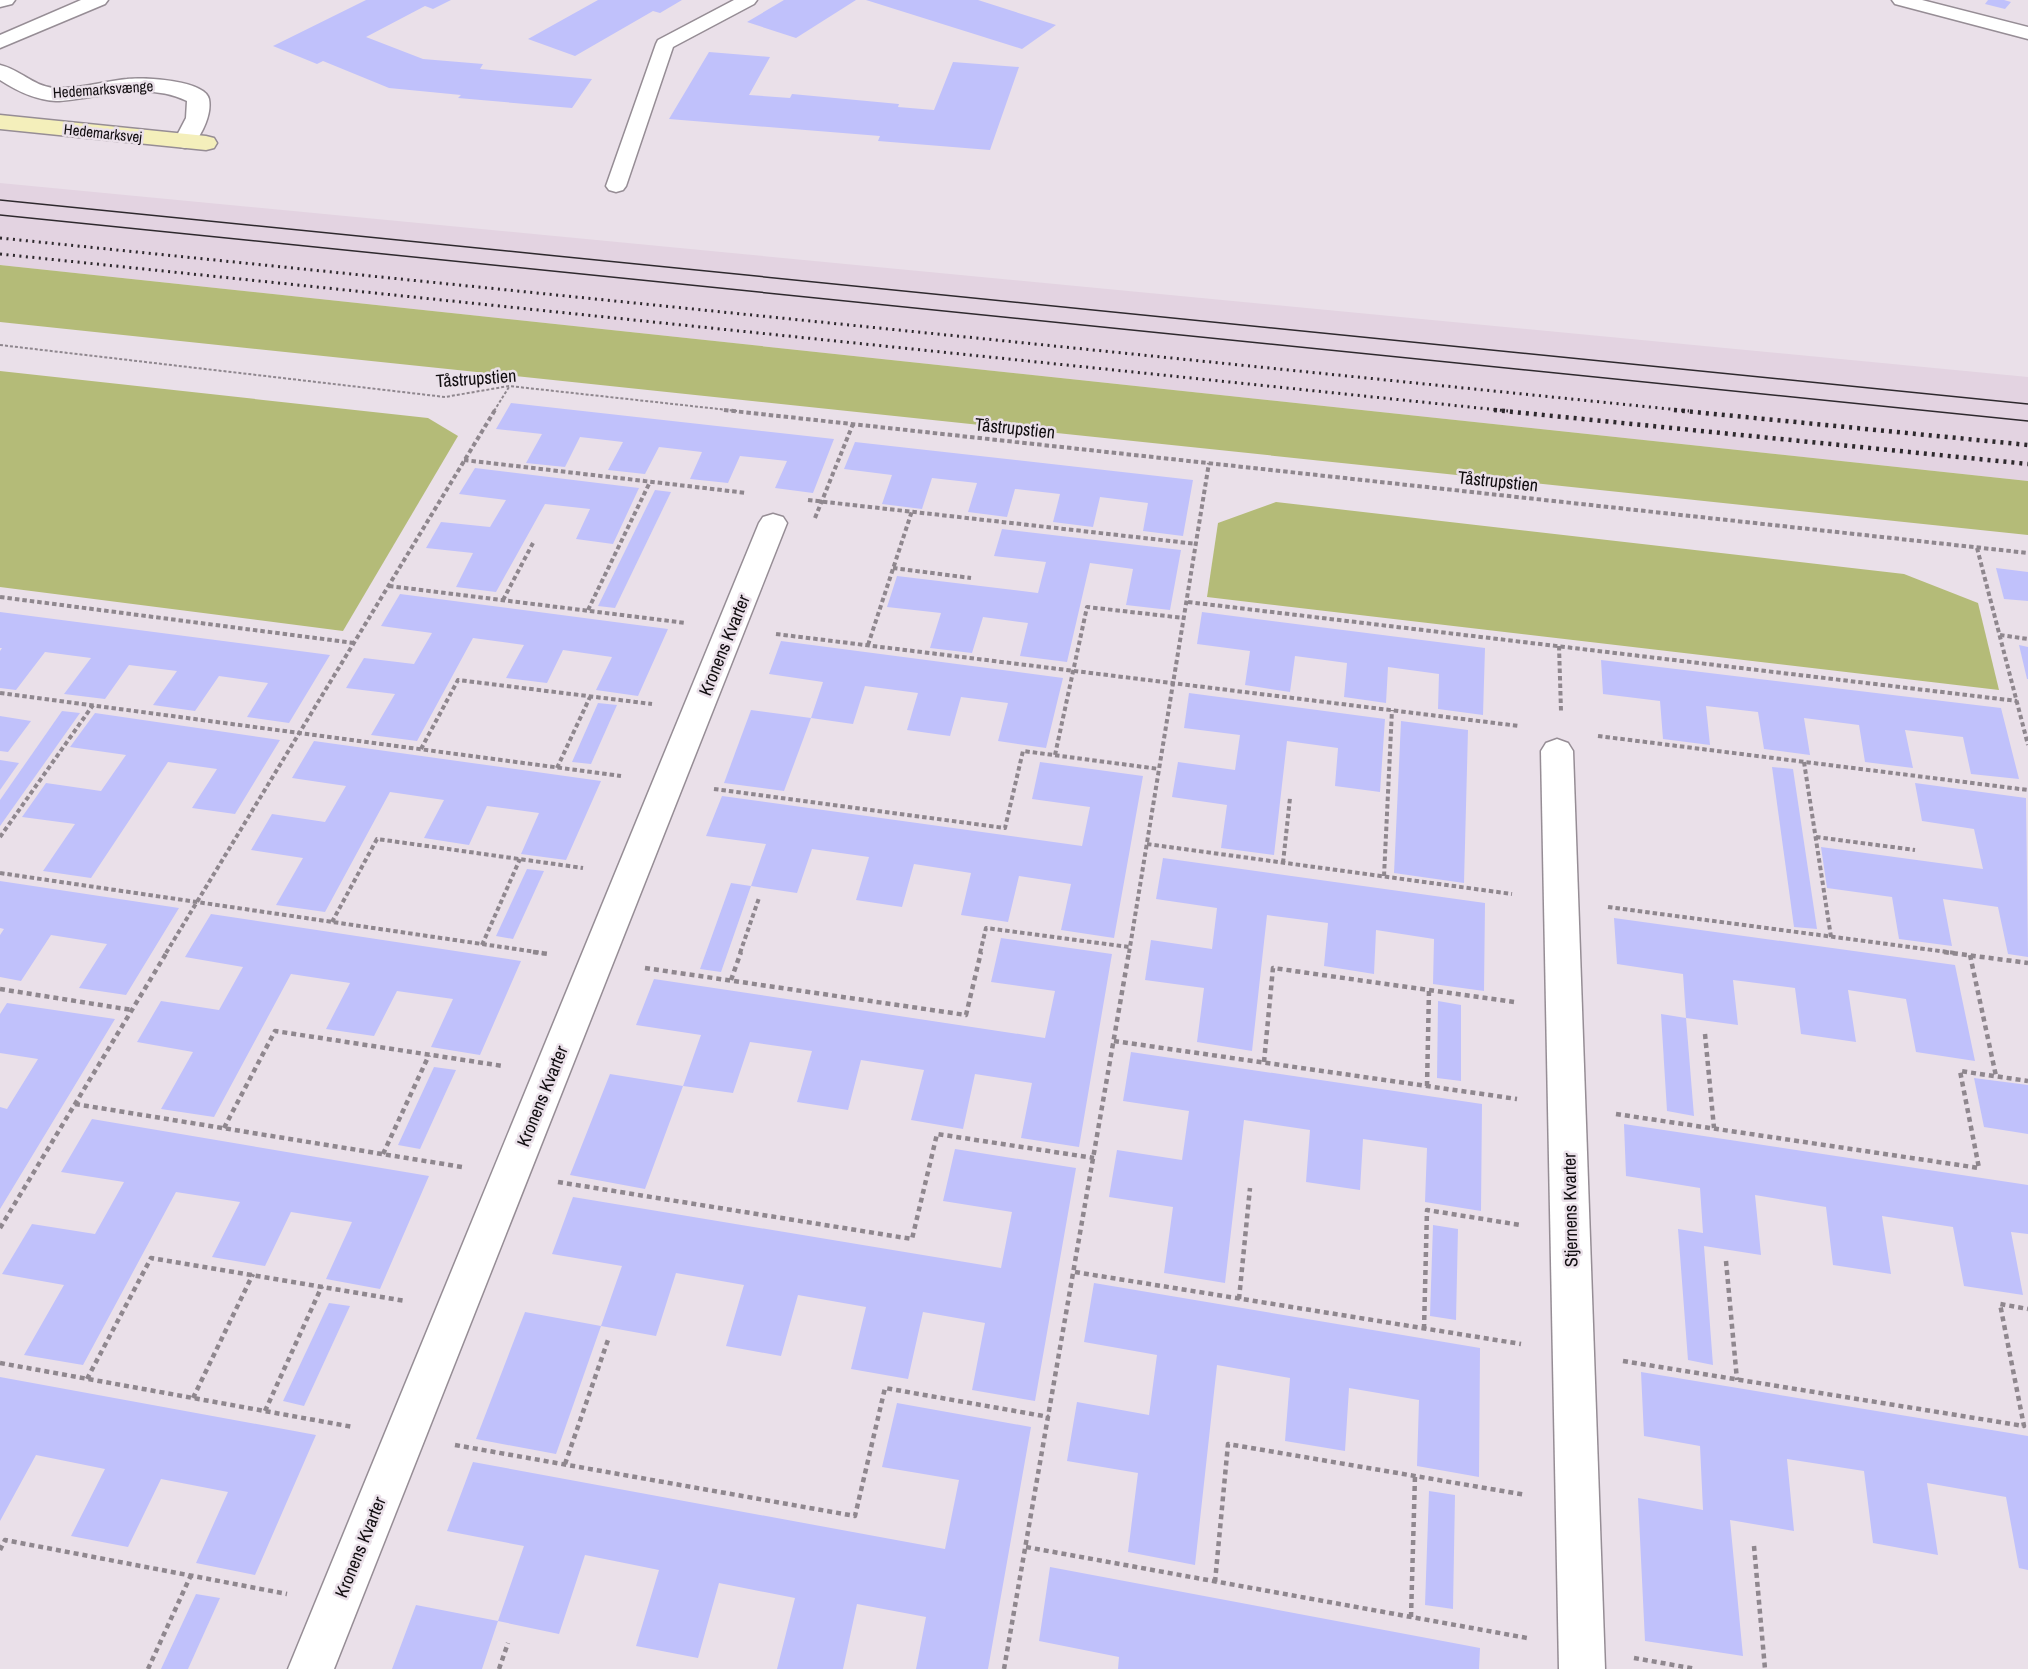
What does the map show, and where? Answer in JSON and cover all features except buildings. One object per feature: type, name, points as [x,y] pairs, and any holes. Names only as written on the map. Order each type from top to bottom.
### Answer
[{"type":"street","points":[[0,42],[98,0]]},
{"type":"street","name":"Hedemarksvænge","points":[[0,71],[33,90],[53,95],[128,85],[153,84],[182,89],[198,98],[195,142]]},
{"type":"street","name":"Hedemarksvej","points":[[0,122],[195,142]]},
{"type":"street","name":"Kronens Kvarter","points":[[311,1669],[730,628],[786,511]]},
{"type":"street","name":"Stjernens Kvarter","points":[[1559,741],[1581,1659]]},
{"type":"lane","points":[[0,2],[6,0]]},
{"type":"lane","points":[[616,186],[665,44],[748,0]]},
{"type":"lane","points":[[1901,0],[2028,33]]},
{"type":"path","name":"Tåstrupstien","points":[[0,345],[445,397],[509,386],[2028,553]]},
{"type":"path","points":[[0,1228],[509,386]]},
{"type":"path","points":[[786,511],[814,519],[853,424]]},
{"type":"path","points":[[464,460],[753,493]]},
{"type":"path","points":[[1004,1669],[1094,1158],[1188,602],[1209,463]]},
{"type":"path","points":[[588,610],[650,482]]},
{"type":"path","points":[[786,511],[822,501],[1197,544]]},
{"type":"path","points":[[868,645],[912,511]]},
{"type":"path","points":[[503,600],[533,543]]},
{"type":"path","points":[[1977,548],[2028,745]]},
{"type":"path","points":[[893,568],[971,578]]},
{"type":"path","points":[[389,586],[1392,710],[1559,741],[1804,762],[2028,790]]},
{"type":"path","points":[[0,597],[354,643]]},
{"type":"path","points":[[1188,602],[2017,701]]},
{"type":"path","points":[[1055,755],[1087,607],[1184,618]]},
{"type":"path","points":[[2000,635],[2028,639]]},
{"type":"path","points":[[1559,646],[1559,741]]},
{"type":"path","points":[[421,749],[458,680],[697,710]]},
{"type":"path","points":[[0,693],[1005,828],[1023,751],[1159,769]]},
{"type":"path","points":[[558,768],[590,697]]},
{"type":"path","points":[[0,837],[93,705]]},
{"type":"path","points":[[1384,876],[1392,710]]},
{"type":"path","points":[[1804,762],[1831,937]]},
{"type":"path","points":[[1283,863],[1290,798]]},
{"type":"path","points":[[1816,837],[1915,850]]},
{"type":"path","points":[[332,922],[377,839],[631,875]]},
{"type":"path","points":[[482,945],[520,860]]},
{"type":"path","points":[[731,980],[759,898]]},
{"type":"path","points":[[1970,955],[1996,1076]]},
{"type":"path","points":[[1264,1062],[1274,968],[1565,1009]]},
{"type":"path","points":[[0,989],[132,1010]]},
{"type":"path","points":[[1427,1086],[1429,990]]},
{"type":"path","points":[[224,1128],[275,1031],[551,1074]]},
{"type":"path","points":[[1705,1034],[1714,1128]]},
{"type":"path","points":[[383,1154],[429,1055]]},
{"type":"path","points":[[75,1104],[912,1239],[937,1134],[1094,1158]]},
{"type":"path","points":[[1239,1299],[1250,1188]]},
{"type":"path","points":[[1424,1329],[1427,1210],[1571,1232]]},
{"type":"path","points":[[87,1379],[151,1258],[456,1310]]},
{"type":"path","points":[[1726,1261],[1737,1380]]},
{"type":"path","points":[[193,1398],[253,1274]]},
{"type":"path","points":[[265,1411],[322,1286]]},
{"type":"path","points":[[565,1464],[609,1337]]},
{"type":"path","points":[[0,1363],[855,1516],[885,1388],[1049,1417]]},
{"type":"path","points":[[1215,1582],[1228,1444],[1577,1504]]},
{"type":"path","points":[[1411,1617],[1415,1476]]},
{"type":"path","points":[[0,1550],[5,1540],[338,1604]]},
{"type":"path","points":[[1754,1546],[1765,1669]]},
{"type":"path","points":[[1026,1547],[1411,1617],[1581,1659],[1696,1669]]},
{"type":"path","points":[[148,1669],[191,1575]]},
{"type":"path","points":[[499,1669],[508,1643]]},
{"type":"shaded area","points":[[0,183],[2028,377],[2028,481],[0,265]]},
{"type":"green space","points":[[0,265],[2028,481],[2028,535],[0,322]]},
{"type":"green space","points":[[0,371],[428,418],[458,436],[343,631],[0,587]]},
{"type":"green space","points":[[1276,502],[1904,574],[1978,603],[1999,690],[1207,597],[1218,523]]},
{"type":"tram line","points":[[0,200],[2028,404]]},
{"type":"tram line","points":[[0,215],[2028,421]]},
{"type":"railway","points":[[0,238],[1689,411]]},
{"type":"railway","points":[[0,254],[1508,411]]},
{"type":"railway","points":[[1494,410],[2028,464]]},
{"type":"railway","points":[[1674,410],[2028,445]]}]
